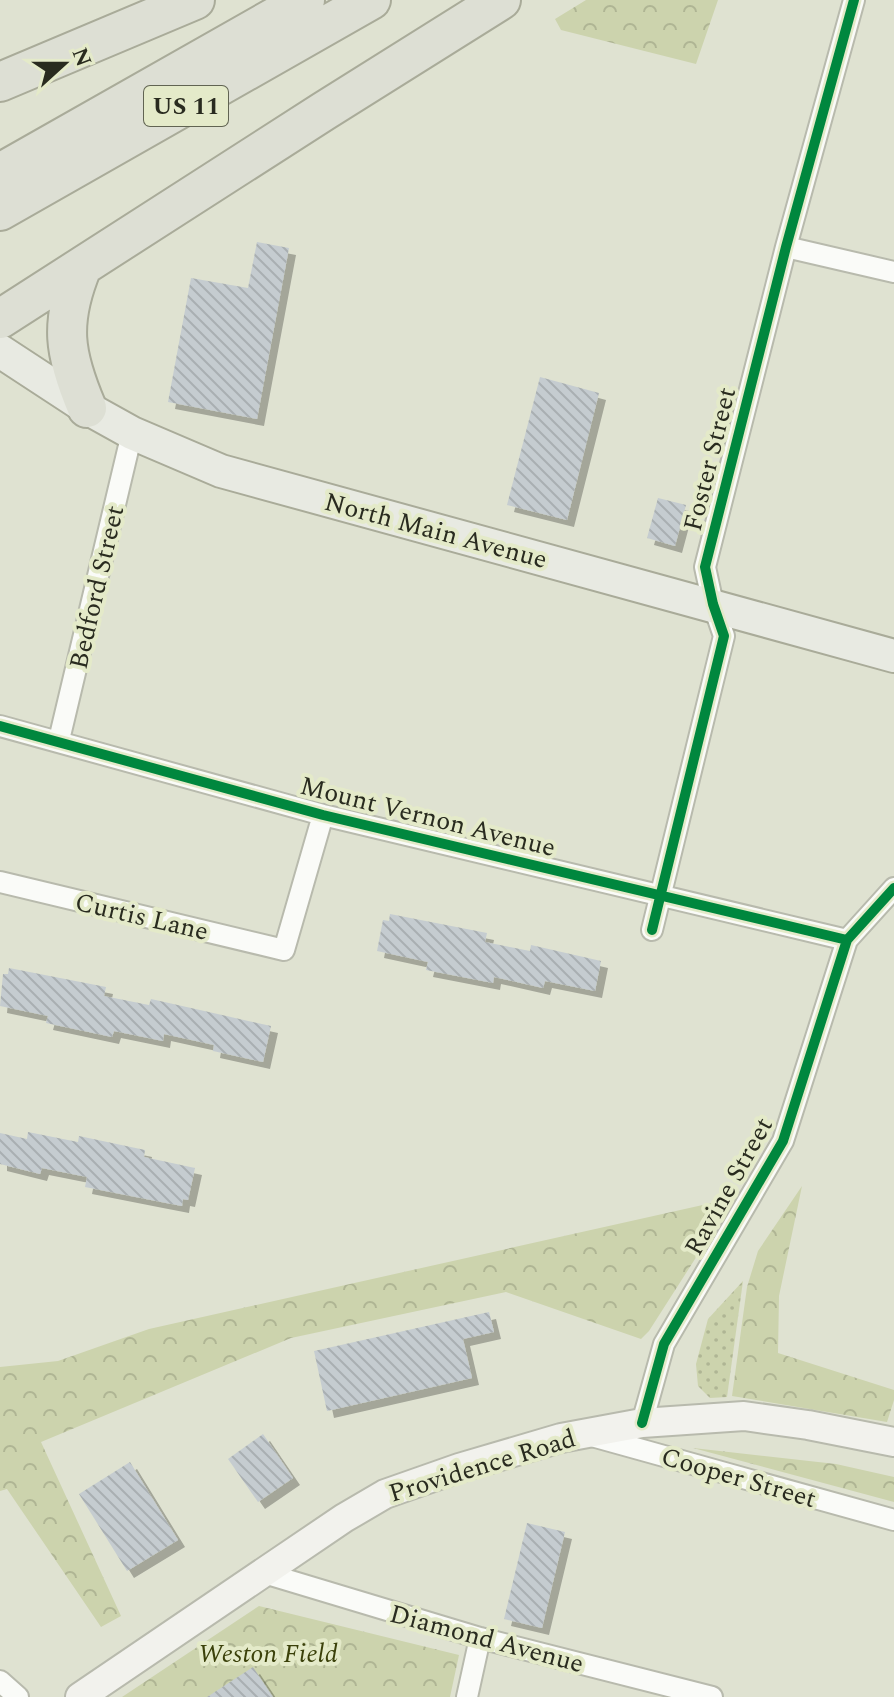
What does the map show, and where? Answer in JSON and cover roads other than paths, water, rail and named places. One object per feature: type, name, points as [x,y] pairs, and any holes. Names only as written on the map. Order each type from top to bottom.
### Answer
[{"type":"highway","points":[[0,82],[195,0]]},
{"type":"highway","name":"US 11","points":[[0,173],[305,0]]},
{"type":"highway","name":"US 11","points":[[0,211],[371,0]]},
{"type":"highway","points":[[0,319],[501,0]]},
{"type":"highway","points":[[82,267],[72,291],[65,332],[73,376],[87,408]]},
{"type":"main road","name":"North Main Avenue","points":[[0,351],[87,408],[132,433],[221,471],[894,656]]},
{"type":"main road","name":"Providence Road","points":[[80,1697],[385,1494],[459,1468],[584,1433],[642,1423],[744,1416],[894,1442]]},
{"type":"street","name":"Foster Street","points":[[652,930],[724,636],[705,567],[786,247],[854,0]]},
{"type":"street","points":[[786,247],[894,272]]},
{"type":"street","name":"Bedford Street","points":[[59,740],[132,433]]},
{"type":"street","name":"Mount Vernon Avenue","points":[[0,726],[323,815],[847,940]]},
{"type":"street","name":"Curtis Lane","points":[[0,882],[284,950],[323,815]]},
{"type":"street","name":"Ravine Street","points":[[642,1423],[664,1344],[783,1141],[847,940],[894,888]]},
{"type":"street","name":"Cooper Street","points":[[584,1433],[894,1520]]},
{"type":"street","name":"Diamond Avenue","points":[[264,1573],[480,1638],[712,1697]]},
{"type":"street","points":[[467,1697],[480,1638]]},
{"type":"street","points":[[0,1681],[18,1697]]},
{"type":"park label","name":"Weston Field","points":[[268,1653]]}]
